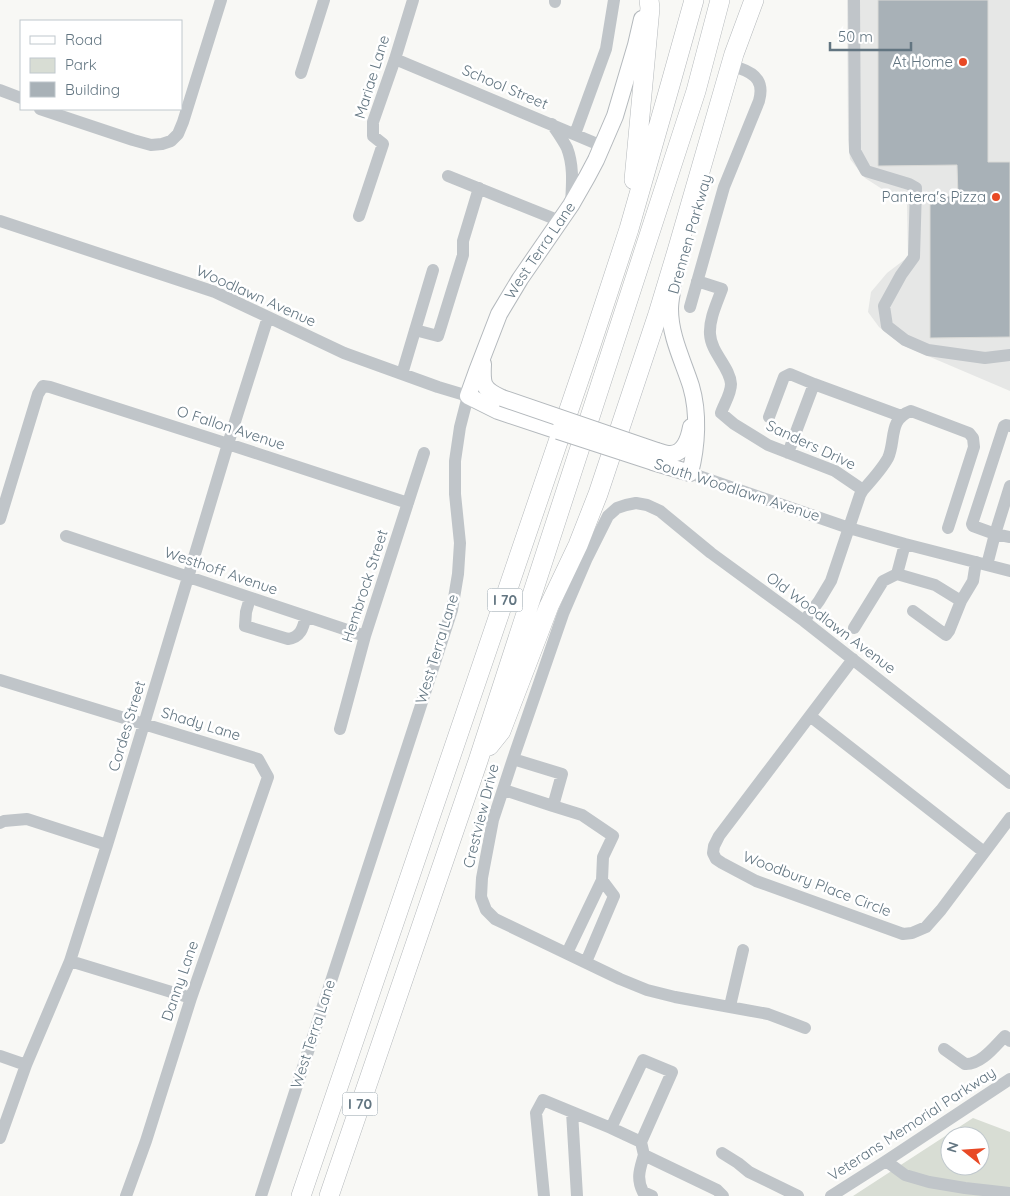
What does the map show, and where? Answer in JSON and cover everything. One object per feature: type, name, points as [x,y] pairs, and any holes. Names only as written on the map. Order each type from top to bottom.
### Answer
[{"type":"highway","points":[[628,229],[650,8],[647,0]]},
{"type":"highway","name":"I 70","points":[[301,1196],[550,467],[628,229],[694,0]]},
{"type":"highway","name":"I 70","points":[[329,1196],[478,761],[696,91],[720,0]]},
{"type":"highway","points":[[478,761],[501,731],[549,606],[578,545],[598,494],[661,305],[734,54],[754,0]]},
{"type":"main road","name":"West Terra Lane","points":[[468,396],[500,314],[520,279],[560,221],[587,177],[602,146],[615,116],[647,0]]},
{"type":"main road","name":"Drennen Parkway","points":[[690,473],[696,430],[695,406],[691,387],[675,342],[670,302],[673,286],[746,44],[763,0]]},
{"type":"main road","points":[[483,356],[482,375],[484,384],[486,389],[500,404]]},
{"type":"main road","name":"South Woodlawn Avenue","points":[[468,396],[500,404],[655,456],[690,473]]},
{"type":"main road","points":[[655,456],[678,452],[685,445],[695,406]]},
{"type":"street","points":[[43,110],[151,145],[171,141],[178,134],[221,0]]},
{"type":"street","points":[[301,73],[324,0]]},
{"type":"street","name":"Mariae Lane","points":[[358,216],[383,144],[373,136],[373,122],[413,0]]},
{"type":"street","points":[[575,134],[606,48],[614,0]]},
{"type":"street","points":[[854,0],[855,151],[866,171],[909,184],[916,188],[914,257],[901,275],[884,306],[887,326],[905,340],[928,350],[985,358],[1010,354]]},
{"type":"street","name":"School Street","points":[[395,59],[602,146]]},
{"type":"street","points":[[690,307],[724,187],[760,101],[762,91],[760,83],[756,78],[739,68]]},
{"type":"street","points":[[0,90],[20,98]]},
{"type":"street","points":[[552,124],[567,149],[571,165],[570,205]]},
{"type":"street","points":[[448,176],[560,221]]},
{"type":"street","points":[[415,330],[438,336],[464,255],[464,241],[479,188]]},
{"type":"street","name":"Woodlawn Avenue","points":[[0,221],[215,292],[344,353],[468,396]]},
{"type":"street","points":[[402,374],[433,270]]},
{"type":"street","name":"Sanders Drive","points":[[697,281],[722,289],[710,332],[711,341],[729,375],[731,385],[720,413],[768,445],[835,471],[863,490]]},
{"type":"street","name":"Cordes Street","points":[[0,1138],[26,1065],[70,961],[268,317]]},
{"type":"street","points":[[769,416],[784,377],[790,374],[901,416]]},
{"type":"street","points":[[788,453],[814,384]]},
{"type":"street","name":"O Fallon Avenue","points":[[0,519],[38,394],[43,386],[408,503]]},
{"type":"street","name":"West Terra Lane","points":[[261,1196],[452,610],[458,574],[460,543],[455,494],[455,460],[460,427],[468,396]]},
{"type":"street","points":[[804,621],[831,581],[860,495],[888,457],[895,427],[901,416],[912,411],[968,433],[973,438],[974,447],[948,528]]},
{"type":"street","points":[[1010,426],[1004,426],[972,524],[995,534],[1010,537]]},
{"type":"street","name":"Hembrock Street","points":[[340,729],[365,636],[424,453]]},
{"type":"street","name":"South Woodlawn Avenue","points":[[690,473],[849,528],[1010,571]]},
{"type":"street","points":[[913,611],[946,635],[995,534],[1010,486]]},
{"type":"street","name":"Old Woodlawn Avenue","points":[[626,505],[636,503],[647,505],[660,511],[711,553],[804,621],[1010,782]]},
{"type":"street","name":"Crestview Drive","points":[[626,505],[617,508],[608,516],[587,558],[555,634],[512,759],[494,820],[482,878],[481,897],[486,910],[495,919],[647,990],[768,1014],[804,1028]]},
{"type":"street","name":"Westhoff Avenue","points":[[66,536],[365,636]]},
{"type":"street","points":[[897,574],[905,544]]},
{"type":"street","points":[[854,628],[883,581],[897,574],[935,585],[961,601]]},
{"type":"street","points":[[250,598],[245,626],[288,639],[295,638],[302,632],[306,616]]},
{"type":"street","name":"Woodbury Place Circle","points":[[853,659],[719,836],[713,853],[716,859],[756,881],[903,934],[912,933],[926,927],[941,910],[1010,818]]},
{"type":"street","name":"Shady Lane","points":[[0,680],[258,759],[268,777]]},
{"type":"street","points":[[810,716],[984,852]]},
{"type":"street","points":[[512,759],[562,774],[553,806]]},
{"type":"street","name":"Danny Lane","points":[[126,1196],[146,1141],[191,998],[268,777]]},
{"type":"street","points":[[504,790],[582,814],[613,836],[603,857],[602,880],[567,953]]},
{"type":"street","points":[[0,823],[27,819],[107,845]]},
{"type":"street","points":[[586,962],[614,896],[602,880]]},
{"type":"street","points":[[730,1006],[743,950]]},
{"type":"street","points":[[70,961],[191,998]]},
{"type":"street","points":[[944,1048],[965,1064],[974,1064],[1008,1035]]},
{"type":"street","points":[[0,1056],[26,1065]]},
{"type":"street","points":[[611,1128],[643,1060],[672,1072],[640,1142],[644,1155],[639,1170],[639,1183],[643,1192],[652,1196]]},
{"type":"street","name":"Veterans Memorial Parkway","points":[[831,1196],[1010,1079]]},
{"type":"street","points":[[544,1196],[536,1113],[543,1100],[640,1142]]},
{"type":"street","points":[[572,1112],[577,1196]]},
{"type":"street","points":[[722,1153],[749,1172],[798,1196]]},
{"type":"street","points":[[644,1155],[717,1190],[723,1196]]},
{"type":"street","points":[[886,1161],[905,1175],[929,1182],[970,1192],[1009,1194]]},
{"type":"shaded area","points":[[847,0],[1010,0],[1010,391],[902,345],[879,327],[868,312],[871,292],[887,273],[908,257],[907,205],[865,178],[850,159],[848,140]]},
{"type":"green space","points":[[973,1118],[1010,1132],[1010,1196],[853,1196],[940,1139],[940,1176],[990,1176],[990,1126],[961,1126]]},
{"type":"building","points":[[878,0],[988,0],[988,162],[1010,162],[1010,337],[930,338],[930,196],[958,196],[957,165],[878,166]]},
{"type":"place","name":"At Home","points":[[963,62]]},
{"type":"place","name":"Pantera's Pizza","points":[[996,197]]}]
